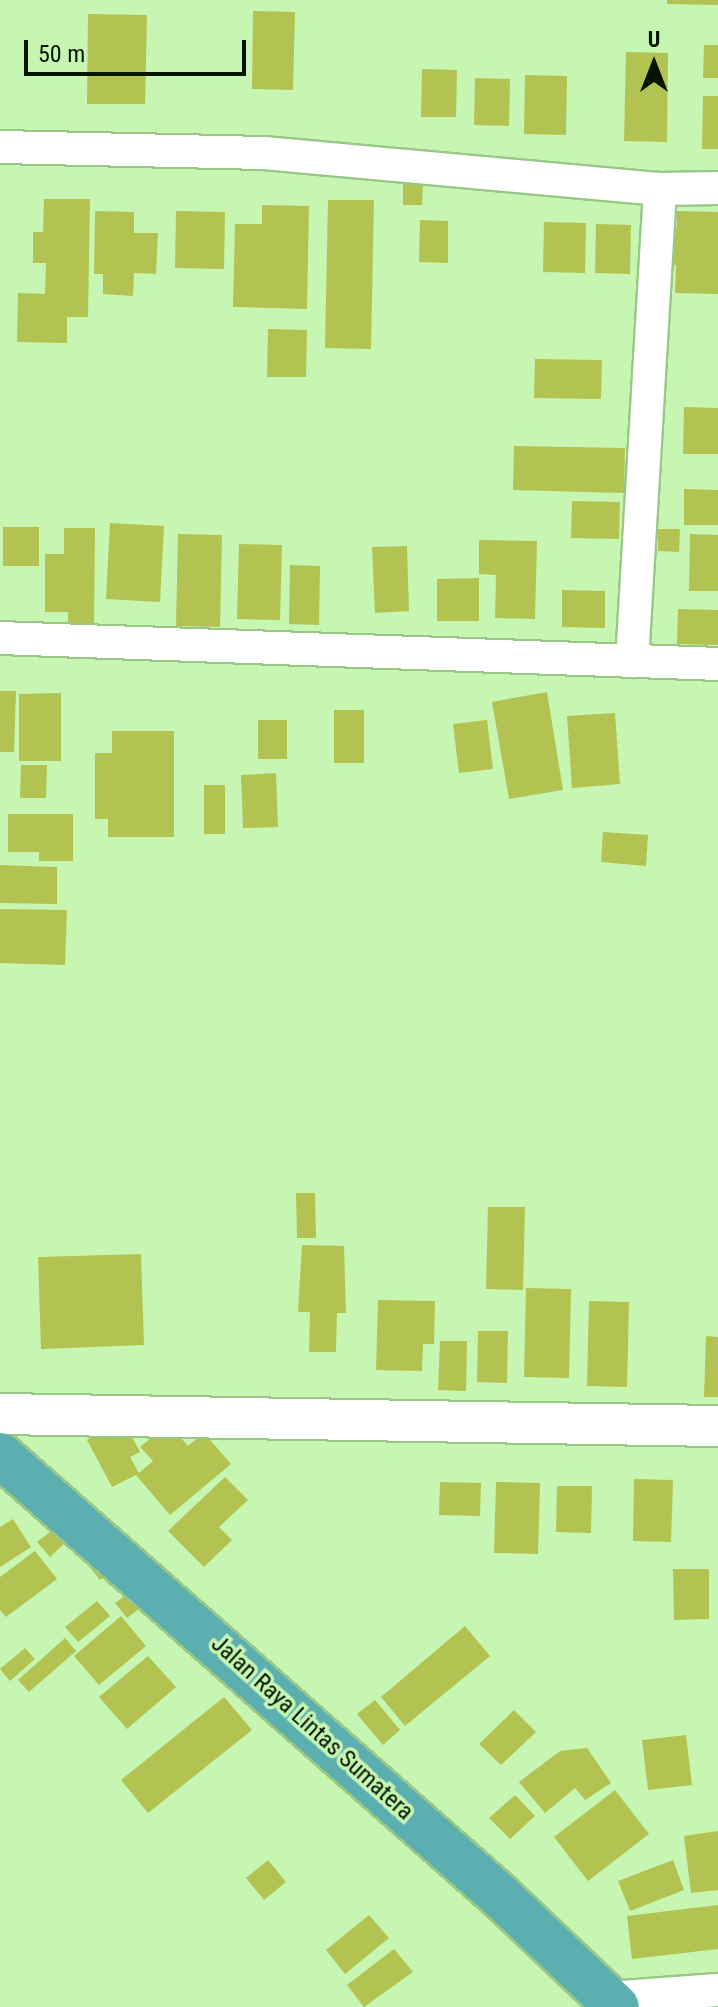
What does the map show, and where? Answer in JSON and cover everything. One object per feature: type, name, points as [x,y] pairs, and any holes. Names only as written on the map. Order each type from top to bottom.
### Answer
[{"type":"highway","name":"Jalan Raya Lintas Sumatera","points":[[0,1455],[227,1651],[613,2002]]},
{"type":"street","points":[[0,147],[264,153],[660,189],[718,188]]},
{"type":"street","points":[[632,661],[660,189]]},
{"type":"street","points":[[0,638],[718,664]]},
{"type":"street","points":[[0,1414],[718,1426]]},
{"type":"street","points":[[613,2002],[718,1990]]},
{"type":"building","points":[[667,0],[718,0],[718,5],[667,4]]},
{"type":"building","points":[[253,11],[295,12],[293,90],[252,89]]},
{"type":"building","points":[[88,14],[147,15],[145,104],[87,104]]},
{"type":"building","points":[[704,45],[718,45],[718,78],[703,78]]},
{"type":"building","points":[[626,52],[668,53],[667,142],[624,141]]},
{"type":"building","points":[[422,69],[457,70],[456,117],[421,117]]},
{"type":"building","points":[[525,75],[567,76],[566,135],[524,134]]},
{"type":"building","points":[[475,78],[510,79],[509,126],[474,125]]},
{"type":"building","points":[[703,96],[718,96],[718,149],[702,149]]},
{"type":"building","points":[[403,180],[423,181],[422,205],[403,205]]},
{"type":"building","points":[[44,199],[90,199],[88,317],[67,317],[67,343],[17,342],[18,293],[45,294],[46,263],[33,263],[33,232],[43,232]]},
{"type":"building","points":[[328,200],[374,200],[371,349],[325,348]]},
{"type":"building","points":[[262,205],[309,206],[307,309],[233,307],[235,224],[262,224]]},
{"type":"building","points":[[95,211],[134,212],[134,233],[158,233],[156,274],[134,273],[133,296],[103,294],[103,274],[94,274]]},
{"type":"building","points":[[176,211],[225,212],[224,269],[175,268]]},
{"type":"building","points":[[677,211],[718,212],[718,294],[675,293],[676,265],[662,264],[663,227],[677,227]]},
{"type":"building","points":[[420,220],[448,221],[448,263],[419,262]]},
{"type":"building","points":[[544,222],[586,223],[585,273],[543,272]]},
{"type":"building","points":[[596,224],[631,225],[630,274],[595,273]]},
{"type":"building","points":[[268,329],[307,330],[306,377],[267,377]]},
{"type":"building","points":[[535,359],[602,360],[601,399],[534,398]]},
{"type":"building","points":[[684,407],[718,408],[718,454],[683,454]]},
{"type":"building","points":[[514,446],[625,448],[624,493],[513,490]]},
{"type":"building","points":[[684,489],[718,490],[718,525],[684,525]]},
{"type":"building","points":[[572,501],[620,502],[619,539],[571,538]]},
{"type":"building","points":[[110,523],[164,526],[160,602],[106,599]]},
{"type":"building","points":[[3,527],[39,527],[39,566],[3,566]]},
{"type":"building","points":[[64,528],[95,528],[94,631],[68,630],[68,612],[45,612],[45,554],[64,554]]},
{"type":"building","points":[[658,529],[680,529],[679,552],[658,551]]},
{"type":"building","points":[[178,534],[222,535],[220,627],[176,626]]},
{"type":"building","points":[[690,534],[718,535],[718,591],[689,591]]},
{"type":"building","points":[[479,540],[537,541],[535,619],[495,618],[496,575],[479,574]]},
{"type":"building","points":[[239,544],[282,545],[280,620],[237,619]]},
{"type":"building","points":[[407,546],[409,611],[375,613],[372,547]]},
{"type":"building","points":[[290,565],[320,566],[319,625],[289,624]]},
{"type":"building","points":[[479,578],[479,621],[437,621],[437,579]]},
{"type":"building","points":[[562,590],[605,591],[605,628],[562,627]]},
{"type":"building","points":[[678,609],[718,610],[718,645],[677,644]]},
{"type":"building","points":[[0,691],[16,691],[14,752],[0,752]]},
{"type":"building","points":[[547,692],[563,790],[509,799],[492,702]]},
{"type":"building","points":[[61,693],[61,761],[19,761],[19,694]]},
{"type":"building","points":[[334,710],[364,710],[364,763],[334,763]]},
{"type":"building","points":[[615,713],[620,784],[572,788],[567,716]]},
{"type":"building","points":[[258,720],[287,720],[287,759],[258,759]]},
{"type":"building","points":[[487,720],[493,769],[459,773],[453,724]]},
{"type":"building","points":[[112,731],[174,731],[174,837],[108,837],[108,819],[95,819],[95,753],[112,753]]},
{"type":"building","points":[[21,765],[47,765],[46,798],[20,798]]},
{"type":"building","points":[[276,773],[278,827],[243,828],[241,775]]},
{"type":"building","points":[[204,785],[225,785],[225,834],[204,834]]},
{"type":"building","points":[[8,814],[73,814],[73,861],[39,861],[39,852],[8,852]]},
{"type":"building","points":[[603,832],[648,835],[646,866],[601,862]]},
{"type":"building","points":[[0,865],[57,867],[57,904],[0,903]]},
{"type":"building","points":[[0,909],[67,910],[65,965],[0,963]]},
{"type":"building","points":[[296,1193],[315,1193],[316,1238],[297,1238]]},
{"type":"building","points":[[488,1207],[525,1207],[523,1290],[486,1289]]},
{"type":"building","points":[[302,1245],[344,1246],[346,1313],[337,1313],[336,1352],[309,1352],[310,1312],[298,1312]]},
{"type":"building","points":[[141,1254],[144,1345],[41,1349],[38,1257]]},
{"type":"building","points":[[526,1288],[571,1289],[569,1378],[524,1377]]},
{"type":"building","points":[[378,1300],[435,1301],[434,1344],[423,1344],[422,1371],[376,1370]]},
{"type":"building","points":[[589,1301],[629,1302],[627,1387],[587,1386]]},
{"type":"building","points":[[478,1331],[508,1331],[507,1383],[477,1382]]},
{"type":"building","points":[[706,1336],[718,1337],[718,1397],[704,1397]]},
{"type":"building","points":[[440,1341],[467,1341],[466,1391],[438,1390]]},
{"type":"building","points":[[123,1420],[140,1452],[130,1457],[139,1473],[153,1461],[140,1447],[169,1424],[188,1446],[204,1433],[231,1464],[170,1515],[136,1475],[112,1487],[87,1440]]},
{"type":"building","points":[[225,1477],[248,1500],[219,1527],[232,1540],[204,1567],[168,1531]]},
{"type":"building","points":[[634,1479],[673,1480],[671,1542],[633,1541]]},
{"type":"building","points":[[440,1482],[481,1483],[480,1516],[439,1515]]},
{"type":"building","points":[[496,1482],[540,1483],[538,1554],[494,1553]]},
{"type":"building","points":[[557,1486],[592,1486],[591,1533],[556,1532]]},
{"type":"building","points":[[13,1519],[31,1547],[0,1567],[0,1527]]},
{"type":"building","points":[[54,1529],[65,1543],[50,1557],[37,1542]]},
{"type":"building","points":[[35,1551],[57,1579],[6,1617],[0,1610],[0,1577]]},
{"type":"building","points":[[104,1552],[117,1567],[100,1580],[88,1565]]},
{"type":"building","points":[[673,1569],[709,1569],[709,1619],[674,1620]]},
{"type":"building","points":[[133,1590],[144,1605],[127,1618],[115,1603]]},
{"type":"building","points":[[97,1601],[110,1616],[78,1642],[65,1627]]},
{"type":"building","points":[[121,1616],[146,1646],[99,1685],[74,1656]]},
{"type":"building","points":[[465,1626],[490,1656],[405,1726],[381,1697]]},
{"type":"building","points":[[65,1638],[76,1651],[29,1692],[18,1680]]},
{"type":"building","points":[[25,1648],[35,1659],[10,1681],[0,1669]]},
{"type":"building","points":[[148,1656],[176,1687],[127,1729],[99,1697]]},
{"type":"building","points":[[224,1697],[252,1730],[148,1813],[121,1780]]},
{"type":"building","points":[[375,1700],[400,1730],[383,1745],[357,1714]]},
{"type":"building","points":[[514,1710],[536,1732],[501,1765],[479,1744]]},
{"type":"building","points":[[686,1735],[692,1785],[648,1790],[642,1740]]},
{"type":"building","points":[[587,1748],[611,1783],[585,1800],[575,1788],[545,1813],[519,1782],[560,1751]]},
{"type":"building","points":[[615,1790],[649,1834],[588,1881],[554,1837]]},
{"type":"building","points":[[515,1795],[535,1816],[510,1839],[489,1818]]},
{"type":"building","points":[[718,1831],[718,1890],[691,1893],[684,1836]]},
{"type":"building","points":[[268,1860],[286,1882],[264,1900],[246,1878]]},
{"type":"building","points":[[673,1860],[684,1890],[630,1911],[618,1881]]},
{"type":"building","points":[[718,1905],[718,1949],[632,1959],[627,1916]]},
{"type":"building","points":[[369,1915],[389,1938],[345,1974],[326,1950]]},
{"type":"building","points":[[394,1949],[413,1972],[364,2007],[347,1985]]}]
